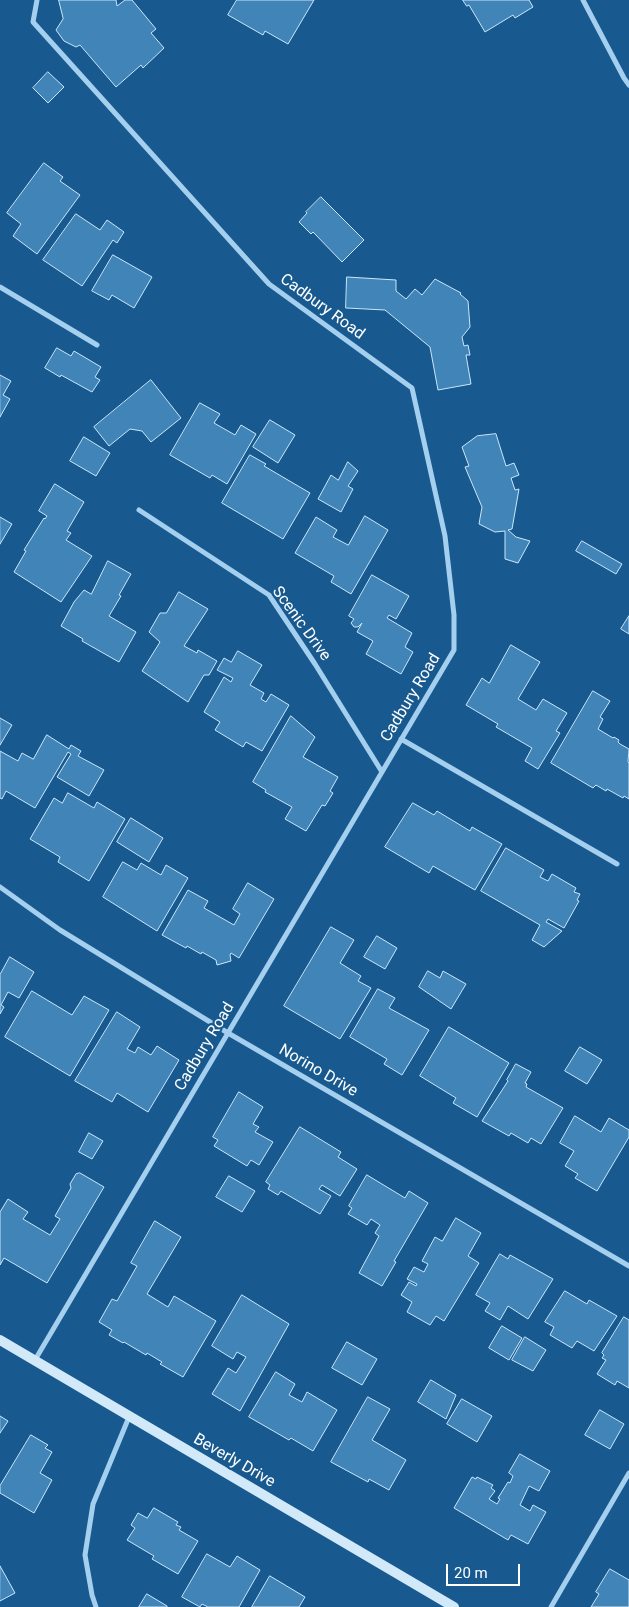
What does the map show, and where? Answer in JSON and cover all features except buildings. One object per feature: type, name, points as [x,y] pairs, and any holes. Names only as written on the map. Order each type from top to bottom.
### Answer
[{"type":"street","name":"Cadbury Road","points":[[35,1360],[454,650],[454,615],[445,536],[412,388],[270,284],[33,22],[37,0]]},
{"type":"street","points":[[583,0],[629,85]]},
{"type":"street","points":[[0,287],[97,345]]},
{"type":"street","name":"Scenic Drive","points":[[139,510],[269,595],[315,664],[382,772]]},
{"type":"street","points":[[401,739],[617,864]]},
{"type":"street","name":"Norino Drive","points":[[0,887],[60,930],[228,1032],[629,1266]]},
{"type":"street","name":"Beverly Drive","points":[[0,1340],[454,1607]]},
{"type":"street","points":[[96,1607],[85,1555],[93,1504],[130,1416]]},
{"type":"street","points":[[551,1607],[629,1474]]}]
